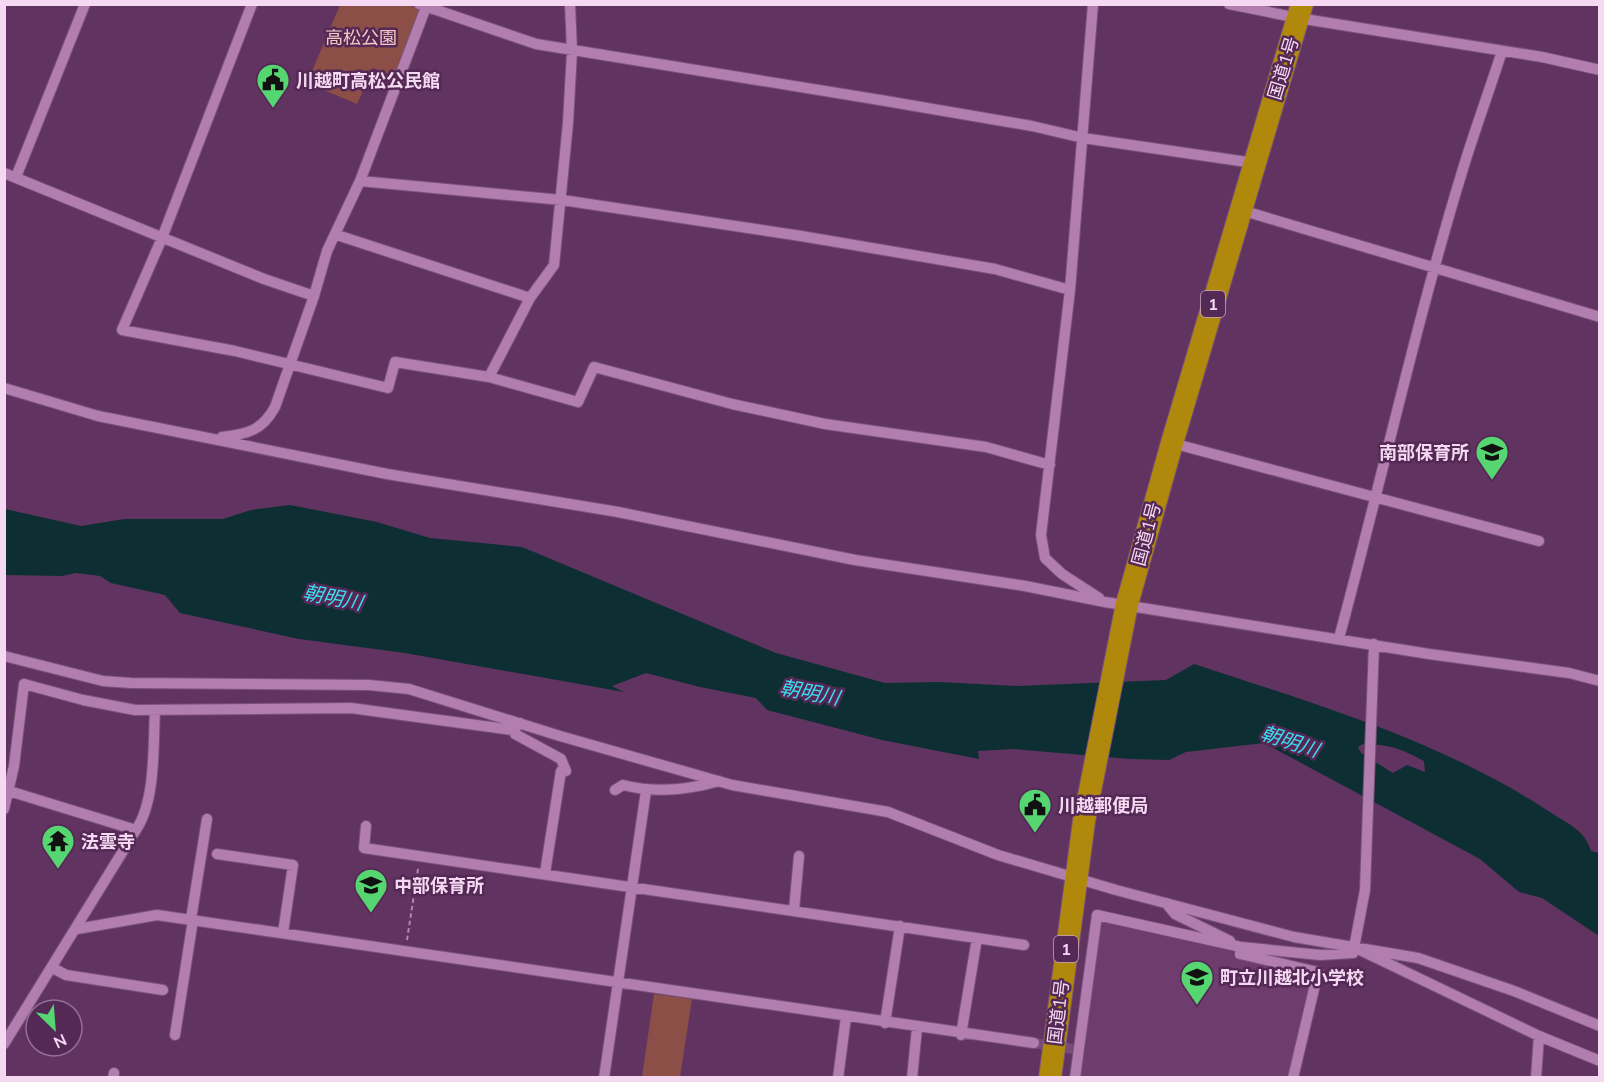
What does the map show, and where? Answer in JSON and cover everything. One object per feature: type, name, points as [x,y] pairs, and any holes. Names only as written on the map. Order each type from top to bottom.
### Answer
[{"type":"highway","name":"国道1号","points":[[1050,1077],[1084,821],[1121,631],[1116,603],[1172,443],[1300,11]]},
{"type":"street","points":[[16,177],[85,4]]},
{"type":"street","points":[[252,4],[162,238],[122,330],[235,351],[388,388],[395,362],[489,377],[578,402],[594,367],[732,404],[825,424],[986,447],[1050,465]]},
{"type":"street","points":[[489,377],[530,298],[554,264],[562,200],[572,51],[570,4]]},
{"type":"street","points":[[1093,4],[1070,290],[1041,535],[1045,558],[1062,574],[1116,603]]},
{"type":"street","points":[[1229,4],[1300,11],[1502,51],[1570,62],[1599,70]]},
{"type":"street","points":[[210,438],[250,431],[266,423],[275,407],[314,296],[327,251],[337,236],[360,181],[423,6],[536,44],[572,51],[1032,126],[1083,138],[1254,163]]},
{"type":"street","points":[[1339,638],[1377,496],[1394,419],[1461,172],[1502,51]]},
{"type":"street","points":[[4,173],[264,279],[314,296]]},
{"type":"street","points":[[360,181],[562,200],[995,269],[1070,290]]},
{"type":"street","points":[[1240,210],[1599,317]]},
{"type":"street","points":[[337,236],[530,298]]},
{"type":"street","points":[[4,388],[98,416],[387,474],[618,512],[855,560],[1374,644],[1569,673],[1599,681]]},
{"type":"street","points":[[1172,443],[1539,541]]},
{"type":"street","points":[[1075,1077],[1097,915],[1241,947],[1320,955],[1353,952],[1365,890],[1374,644]]},
{"type":"street","points":[[4,656],[103,681],[389,686],[517,727],[719,781],[888,812],[998,855],[1294,937],[1392,952],[1455,970],[1599,1026]]},
{"type":"street","points":[[4,809],[9,791],[9,765],[24,684],[118,708],[155,710],[351,708],[517,727]]},
{"type":"street","points":[[4,1044],[145,817],[151,777],[155,710]]},
{"type":"street","points":[[517,727],[515,734],[561,759],[564,771],[545,873]]},
{"type":"street","points":[[615,790],[623,785],[646,791],[702,786],[719,781]]},
{"type":"street","points":[[9,791],[136,830]]},
{"type":"street","points":[[604,1077],[646,791]]},
{"type":"street","points":[[175,1035],[207,819]]},
{"type":"street","points":[[366,826],[364,848],[632,885],[1024,945]]},
{"type":"street","points":[[217,854],[292,865],[283,933]]},
{"type":"street","points":[[794,910],[799,856]]},
{"type":"street","points":[[1166,903],[1174,914],[1241,947]]},
{"type":"street","points":[[77,929],[157,915],[192,919],[961,1035],[1034,1044]]},
{"type":"street","points":[[885,1023],[900,926]]},
{"type":"street","points":[[961,1035],[977,938]]},
{"type":"street","points":[[1241,947],[1240,954],[1318,972],[1293,1077]]},
{"type":"street","points":[[1355,947],[1539,1036],[1599,1061]]},
{"type":"street","points":[[52,968],[66,975],[163,990]]},
{"type":"street","points":[[838,1077],[846,1017]]},
{"type":"street","points":[[912,1077],[917,1028]]},
{"type":"street","points":[[1536,1077],[1539,1036]]},
{"type":"path","points":[[406,952],[420,856]]},
{"type":"shaded area","name":"町立川越北小学校","points":[[1100,918],[1233,949],[1233,955],[1314,973],[1289,1077],[1080,1078],[1087,1040],[1082,1039]]},
{"type":"green space","name":"高松公園","points":[[340,5],[408,5],[421,10],[394,76],[373,68],[357,104],[307,83]]},
{"type":"green space","points":[[654,994],[692,999],[680,1077],[642,1077]]},
{"type":"water","name":"朝明川","points":[[290,505],[377,522],[430,538],[522,547],[776,653],[885,683],[938,682],[1017,686],[1166,680],[1194,664],[1332,710],[1422,745],[1509,787],[1569,824],[1585,838],[1591,851],[1599,853],[1599,936],[1542,898],[1519,892],[1480,859],[1264,743],[1186,752],[1169,760],[1129,759],[1014,749],[978,751],[979,759],[882,740],[767,710],[756,698],[646,673],[612,686],[624,692],[405,653],[299,639],[180,613],[165,595],[111,583],[100,576],[76,573],[62,576],[5,575],[5,509],[81,526],[124,519],[223,519],[251,510]],"holes":[[[1363,744],[1388,746],[1408,753],[1424,761],[1425,772],[1407,765],[1393,773],[1361,753],[1358,747]]]},
{"type":"tunnel","points":[[1034,1043],[1074,1049]]},
{"type":"place","name":"川越町高松公民館","points":[[273,109]]},
{"type":"place","name":"南部保育所","points":[[1492,481]]},
{"type":"place","name":"川越郵便局","points":[[1035,834]]},
{"type":"place","name":"法雲寺","points":[[58,870]]},
{"type":"place","name":"中部保育所","points":[[371,914]]},
{"type":"place","name":"町立川越北小学校","points":[[1197,1006]]}]
